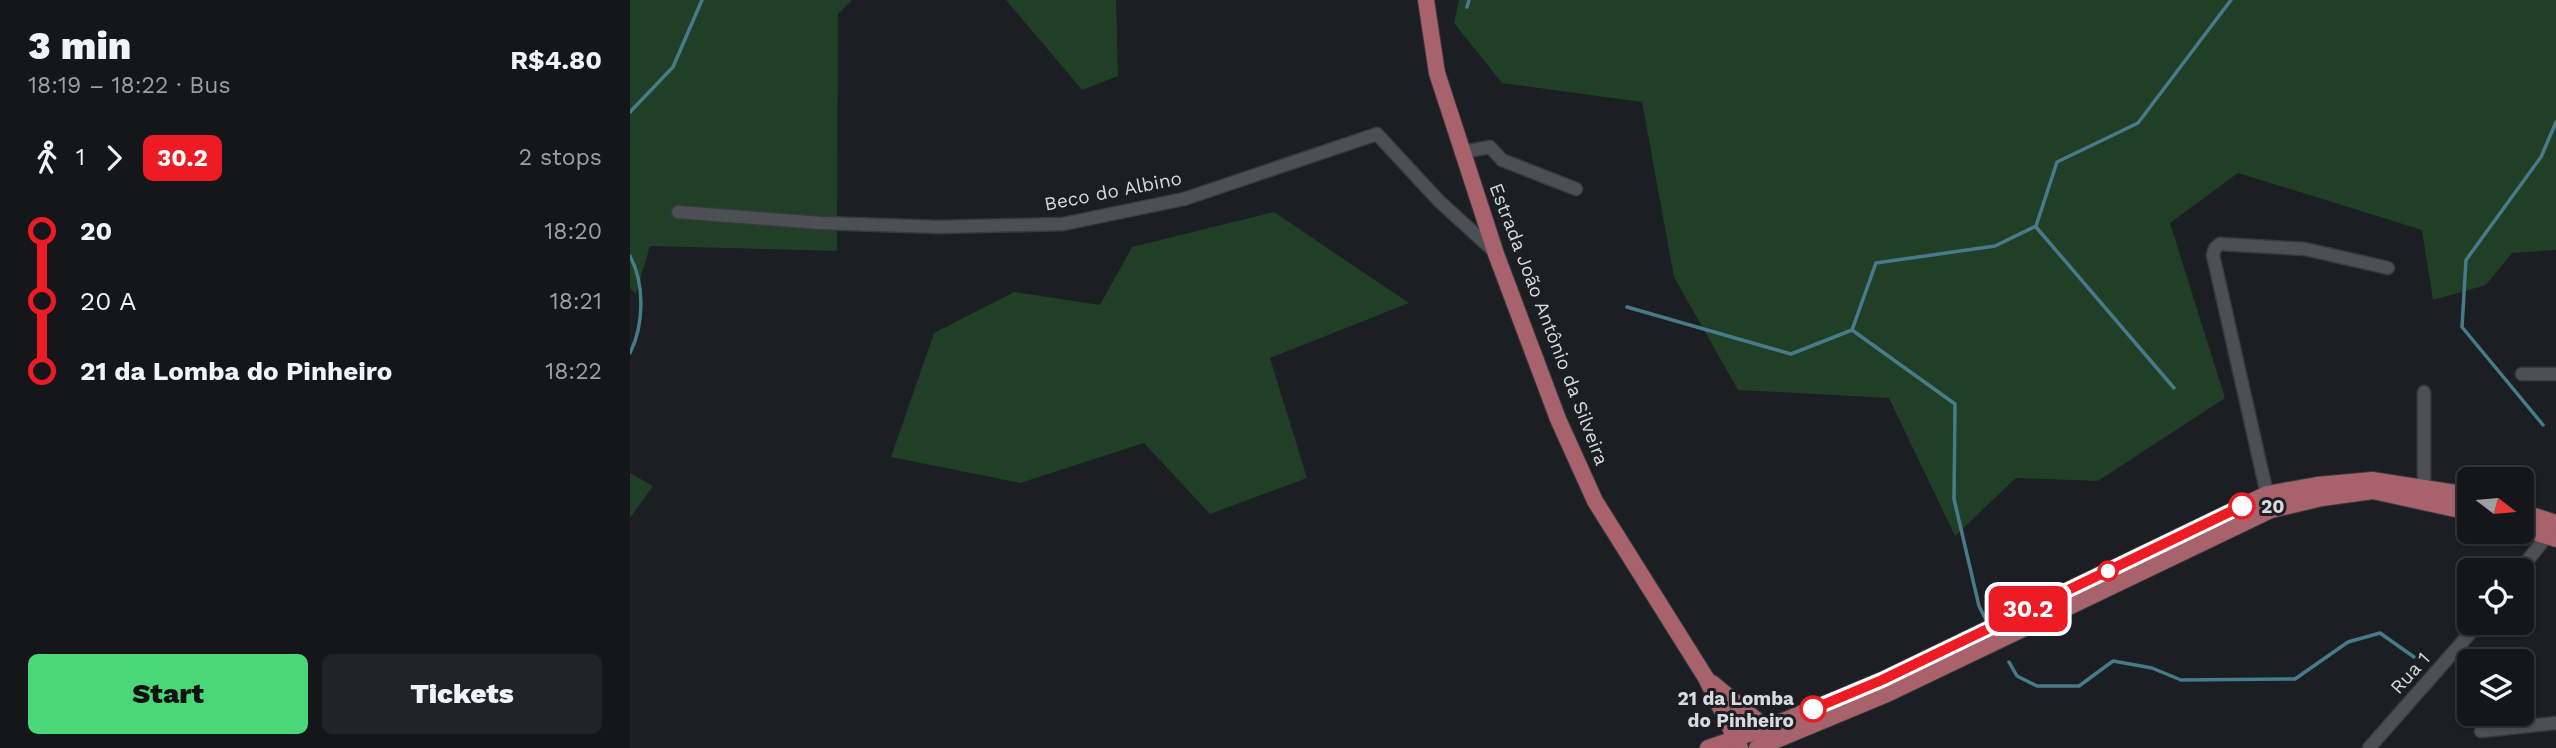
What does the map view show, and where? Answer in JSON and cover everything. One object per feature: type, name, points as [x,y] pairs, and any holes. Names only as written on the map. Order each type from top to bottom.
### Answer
[{"type":"main road","name":"Estrada João Antônio da Silveira","points":[[1426,0],[1437,73],[1496,254],[1558,419],[1595,501],[1706,678],[1738,743]]},
{"type":"main road","points":[[1708,748],[1738,743],[1766,728],[1882,680],[2267,494],[2317,485],[2372,480],[2457,493]]},
{"type":"main road","points":[[1755,748],[1887,694],[2271,510],[2322,498],[2373,491],[2457,509]]},
{"type":"main road","points":[[2534,520],[2553,533]]},
{"type":"main road","points":[[2534,530],[2553,533]]},
{"type":"main road","name":"Estrada João Antônio da Silveira","points":[[1706,678],[1766,728]]},
{"type":"main road","points":[[1755,748],[1764,740],[1766,728]]},
{"type":"street","name":"Beco do Albino","points":[[678,212],[847,224],[939,227],[1063,224],[1184,199],[1377,134],[1439,201],[1496,254]]},
{"type":"street","points":[[1462,152],[1490,147],[1502,160],[1576,189]]},
{"type":"street","points":[[2267,494],[2213,254],[2215,248],[2220,244],[2305,249],[2388,268]]},
{"type":"street","points":[[2522,374],[2556,374]]},
{"type":"street","points":[[2424,392],[2424,486]]},
{"type":"street","points":[[2531,558],[2553,533]]},
{"type":"street","name":"Rua 1","points":[[2369,748],[2468,635]]},
{"type":"street","points":[[2481,731],[2556,723]]},
{"type":"green space","points":[[630,0],[852,0],[838,14],[837,251],[650,246],[636,294],[630,288]]},
{"type":"green space","points":[[1006,0],[1116,0],[1118,76],[1082,90]]},
{"type":"green space","points":[[1459,0],[2556,0],[2556,250],[2512,253],[2486,285],[2433,300],[2422,230],[2238,173],[2170,223],[2225,398],[2098,481],[2016,478],[1955,536],[1889,398],[1738,390],[1674,277],[1642,102],[1502,83],[1454,23]]},
{"type":"green space","points":[[1274,212],[1409,303],[1270,358],[1307,478],[1210,514],[1144,443],[1020,483],[891,457],[934,333],[1014,292],[1100,305],[1132,247]]},
{"type":"green space","points":[[630,473],[653,486],[630,518]]},
{"type":"waterway","points":[[630,112],[673,67],[702,0]]},
{"type":"waterway","points":[[1467,7],[1469,0]]},
{"type":"waterway","points":[[1627,307],[1791,354],[1852,330],[1876,263],[1995,246],[2036,226],[2057,162],[2138,123],[2231,0]]},
{"type":"waterway","points":[[2543,425],[2462,327],[2466,260],[2541,157],[2556,122]]},
{"type":"waterway","points":[[2036,227],[2174,388]]},
{"type":"waterway","points":[[630,256],[638,279],[641,304],[638,330],[630,353]]},
{"type":"waterway","points":[[1852,330],[1955,404],[1954,499],[1979,606],[1985,618]]},
{"type":"waterway","points":[[2009,662],[2017,676],[2037,686],[2079,686],[2113,661],[2152,668],[2181,680],[2295,679],[2348,642],[2380,633],[2414,657]]},
{"type":"bus line","name":"30.2","points":[[1813,709],[1882,680],[2242,506]]},
{"type":"place","name":"20","points":[[2242,506]]},
{"type":"place","name":"21 da Lomba do Pinheiro","points":[[1813,709]]}]
